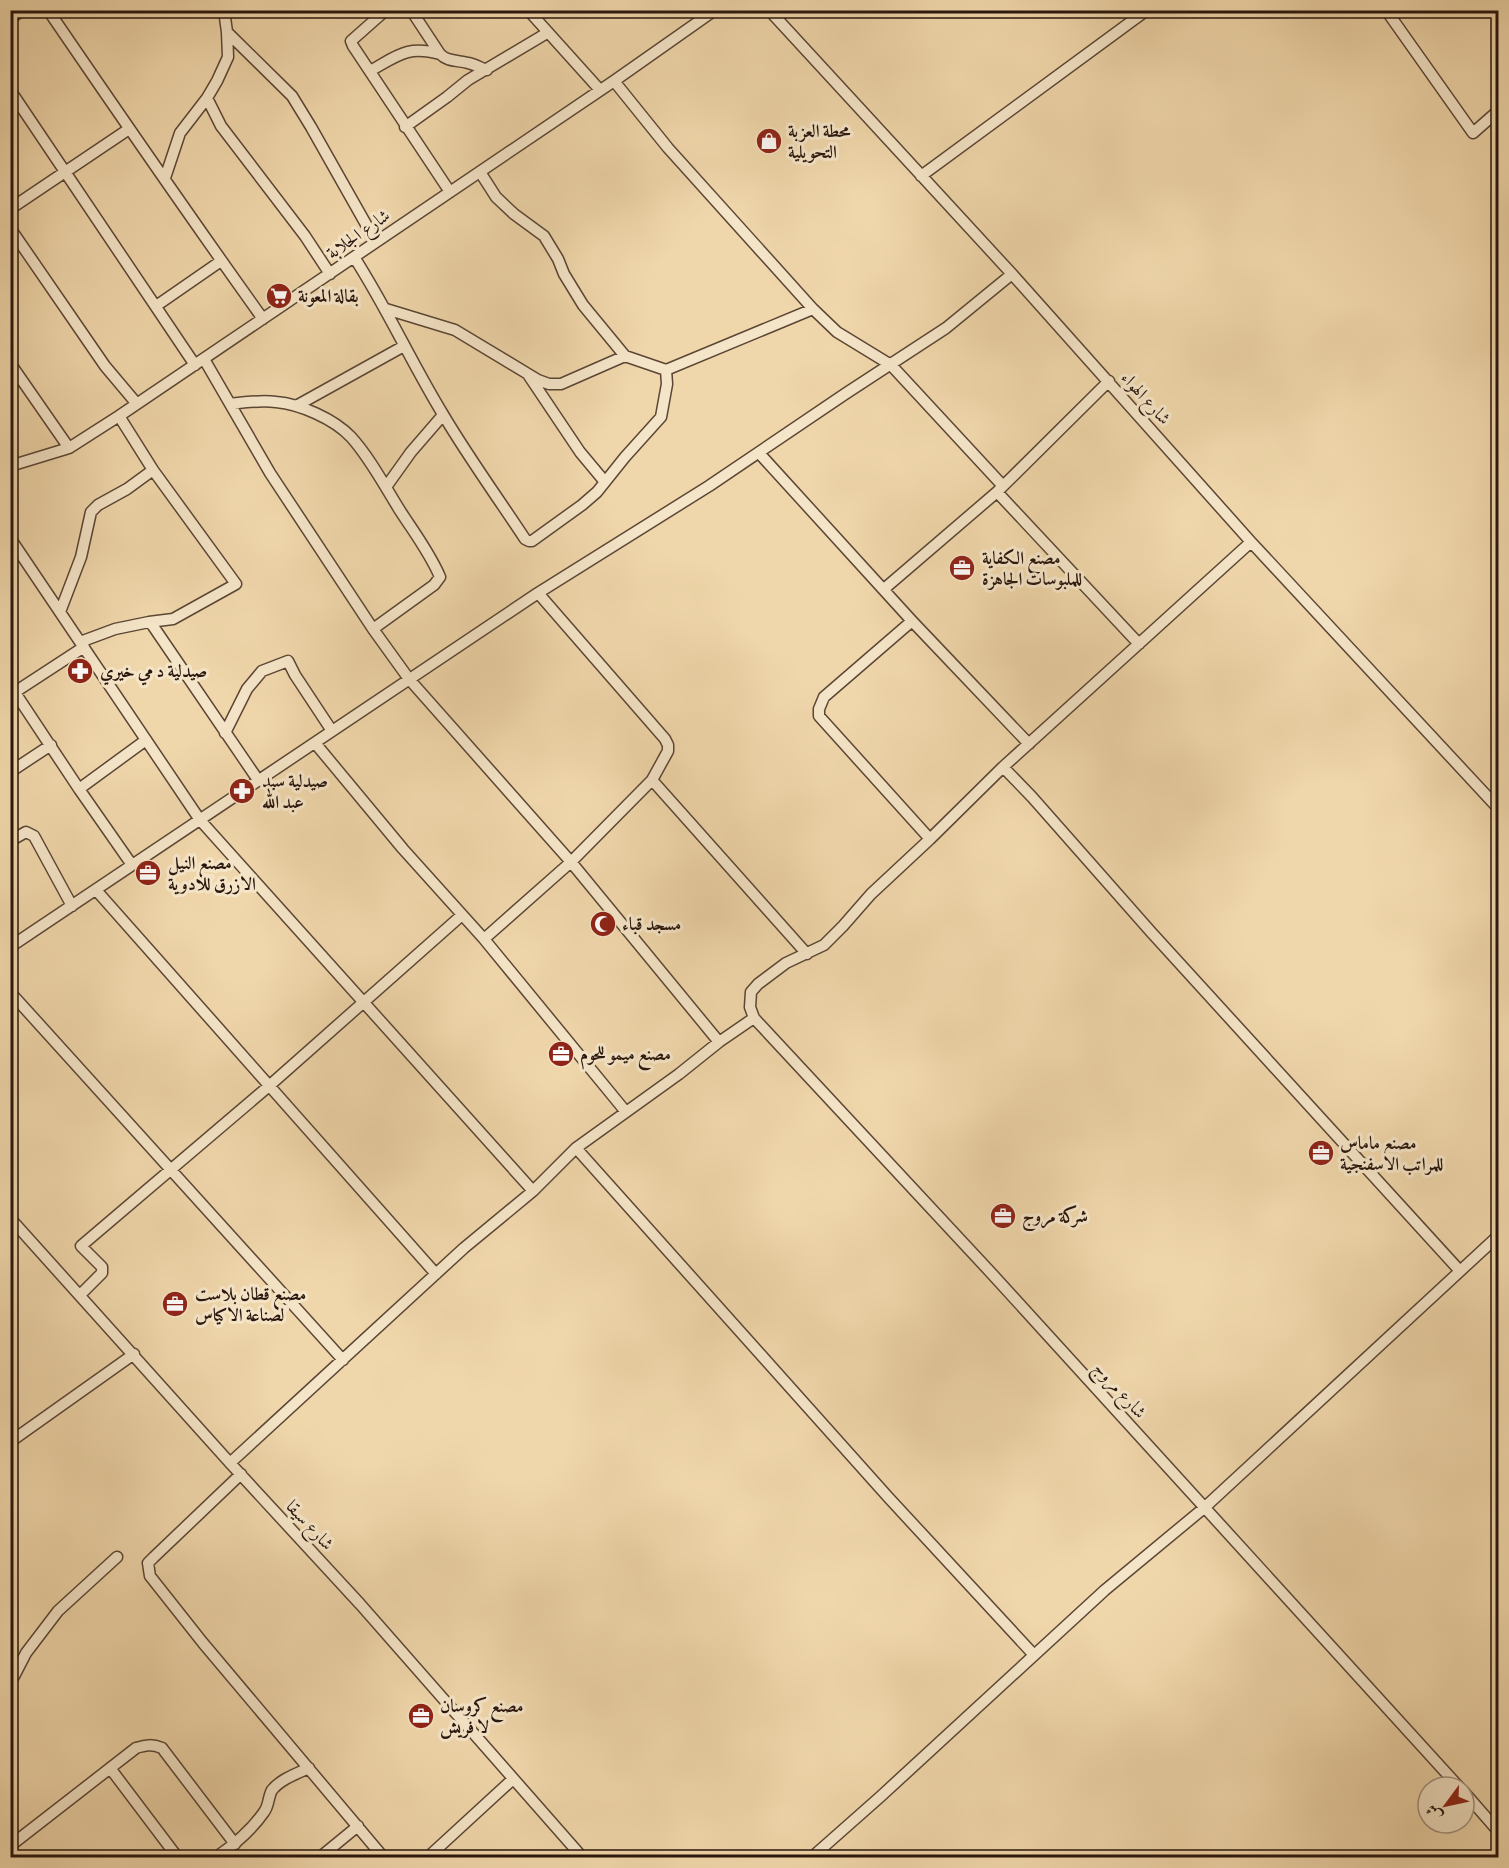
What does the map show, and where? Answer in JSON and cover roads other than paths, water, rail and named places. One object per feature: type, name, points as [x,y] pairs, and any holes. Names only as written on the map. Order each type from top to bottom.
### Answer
[{"type":"street","points":[[10,19],[23,10]]},
{"type":"street","points":[[48,10],[263,320]]},
{"type":"street","points":[[165,178],[180,133],[207,98],[228,57],[224,10]]},
{"type":"street","points":[[386,10],[351,40],[352,46],[450,192]]},
{"type":"street","points":[[411,10],[445,58],[487,70]]},
{"type":"street","points":[[528,10],[600,90]]},
{"type":"street","name":"شارع الجلابة","points":[[10,466],[69,448],[119,416],[614,81],[715,10]]},
{"type":"street","name":"شارع الهواء","points":[[769,10],[1109,381],[1251,542],[1498,808]]},
{"type":"street","points":[[921,176],[1147,10]]},
{"type":"street","points":[[1386,10],[1473,133],[1498,111]]},
{"type":"street","points":[[227,32],[292,96],[376,242]]},
{"type":"street","points":[[405,127],[468,80],[548,33]]},
{"type":"street","points":[[370,71],[399,54],[410,51],[420,50],[440,54]]},
{"type":"street","points":[[614,81],[668,148],[813,309],[837,332],[891,364],[1138,644]]},
{"type":"street","points":[[10,90],[156,306],[230,404],[270,473],[373,629],[409,679],[571,862],[718,1042]]},
{"type":"street","points":[[207,98],[221,126],[305,236],[330,274]]},
{"type":"street","points":[[10,209],[129,129]]},
{"type":"street","points":[[480,171],[496,197],[514,214],[544,236],[553,248],[564,274],[583,305],[625,356],[666,370],[813,309]]},
{"type":"street","points":[[10,228],[105,366],[116,376],[119,383],[137,404]]},
{"type":"street","points":[[354,256],[386,309],[443,415],[528,541],[532,541],[597,492],[661,417],[667,384],[666,370]]},
{"type":"street","points":[[156,306],[221,261]]},
{"type":"street","points":[[10,947],[538,592],[759,453],[946,328],[1012,274]]},
{"type":"street","points":[[386,309],[454,330],[538,380],[549,384],[561,384],[625,356]]},
{"type":"street","points":[[296,406],[404,346]]},
{"type":"street","points":[[10,363],[69,448]]},
{"type":"street","points":[[528,373],[580,452],[605,482]]},
{"type":"street","points":[[884,589],[1000,489],[1109,381]]},
{"type":"street","points":[[230,404],[256,401],[279,402],[296,406],[329,420],[350,435],[386,487],[440,577],[434,585],[373,629]]},
{"type":"street","points":[[386,487],[411,452],[443,415]]},
{"type":"street","points":[[119,416],[153,470],[236,584],[173,619],[115,629],[82,644],[13,689],[132,866]]},
{"type":"street","points":[[759,453],[912,621],[1029,744]]},
{"type":"street","points":[[60,612],[81,557],[91,512],[98,505],[127,489],[153,470]]},
{"type":"street","points":[[10,538],[200,820],[533,1191]]},
{"type":"street","points":[[230,1463],[464,1248],[533,1191],[576,1148],[680,1074],[718,1042],[754,1018],[750,1007],[751,992],[758,984],[786,963],[824,945],[871,894],[1003,767],[1251,542]]},
{"type":"street","points":[[484,939],[571,862],[652,780],[668,751],[665,739],[538,592]]},
{"type":"street","points":[[912,621],[824,697],[819,716],[930,839]]},
{"type":"street","points":[[149,622],[258,780]]},
{"type":"street","points":[[225,733],[247,688],[262,671],[288,661],[332,731]]},
{"type":"street","points":[[79,789],[146,741]]},
{"type":"street","points":[[315,743],[403,849],[484,939],[626,1112]]},
{"type":"street","points":[[10,772],[51,745]]},
{"type":"street","points":[[1003,767],[1032,796],[1151,932],[1460,1271]]},
{"type":"street","points":[[652,780],[807,954]]},
{"type":"street","points":[[10,841],[26,832],[34,836],[72,906]]},
{"type":"street","points":[[96,890],[436,1274]]},
{"type":"street","points":[[80,1295],[103,1270],[102,1266],[81,1246],[364,1004],[462,915]]},
{"type":"street","points":[[10,992],[343,1360]]},
{"type":"street","name":"شارع مروج","points":[[754,1018],[1448,1775]]},
{"type":"street","points":[[576,1148],[888,1497],[1034,1655]]},
{"type":"street","name":"شارع سيقا","points":[[12,1222],[360,1604],[584,1857]]},
{"type":"street","points":[[811,1857],[880,1797],[1106,1590],[1204,1508],[1498,1236]]},
{"type":"street","points":[[10,1442],[134,1354]]},
{"type":"street","points":[[241,1474],[153,1557],[148,1563],[150,1576],[196,1635],[384,1857]]},
{"type":"street","points":[[10,1684],[26,1653],[58,1611],[117,1557]]},
{"type":"street","points":[[10,1846],[136,1748],[154,1745],[162,1748],[235,1844]]},
{"type":"street","points":[[110,1768],[178,1857]]},
{"type":"street","points":[[215,1857],[235,1844],[263,1814],[272,1791],[286,1779],[309,1768]]},
{"type":"street","points":[[427,1857],[513,1779]]},
{"type":"street","points":[[1476,1806],[1498,1831]]},
{"type":"street","points":[[319,1857],[358,1826]]},
{"type":"place","name":"محطة العزبة التحويلية","points":[[769,141]]},
{"type":"place","name":"بقالة المعونة","points":[[279,296]]},
{"type":"place","name":"مصنع الكفاية للملبوسات الجاهزة","points":[[962,568]]},
{"type":"place","name":"صيدلية د مي خيري","points":[[80,671]]},
{"type":"place","name":"صيدلية سيد عبد الله","points":[[242,791]]},
{"type":"place","name":"مصنع النيل الازرق للادوية","points":[[148,873]]},
{"type":"place","name":"مسجد قباء","points":[[603,924]]},
{"type":"place","name":"مصنع ميمو للحوم","points":[[561,1054]]},
{"type":"place","name":"مصنع ماماس للمراتب الاسفنجية","points":[[1321,1153]]},
{"type":"place","name":"شركة مروج","points":[[1003,1216]]},
{"type":"place","name":"مصنع قطان بلاست لصناعة الاكياس","points":[[175,1304]]},
{"type":"place","name":"مصنع كروسان لا فريش","points":[[421,1716]]}]
